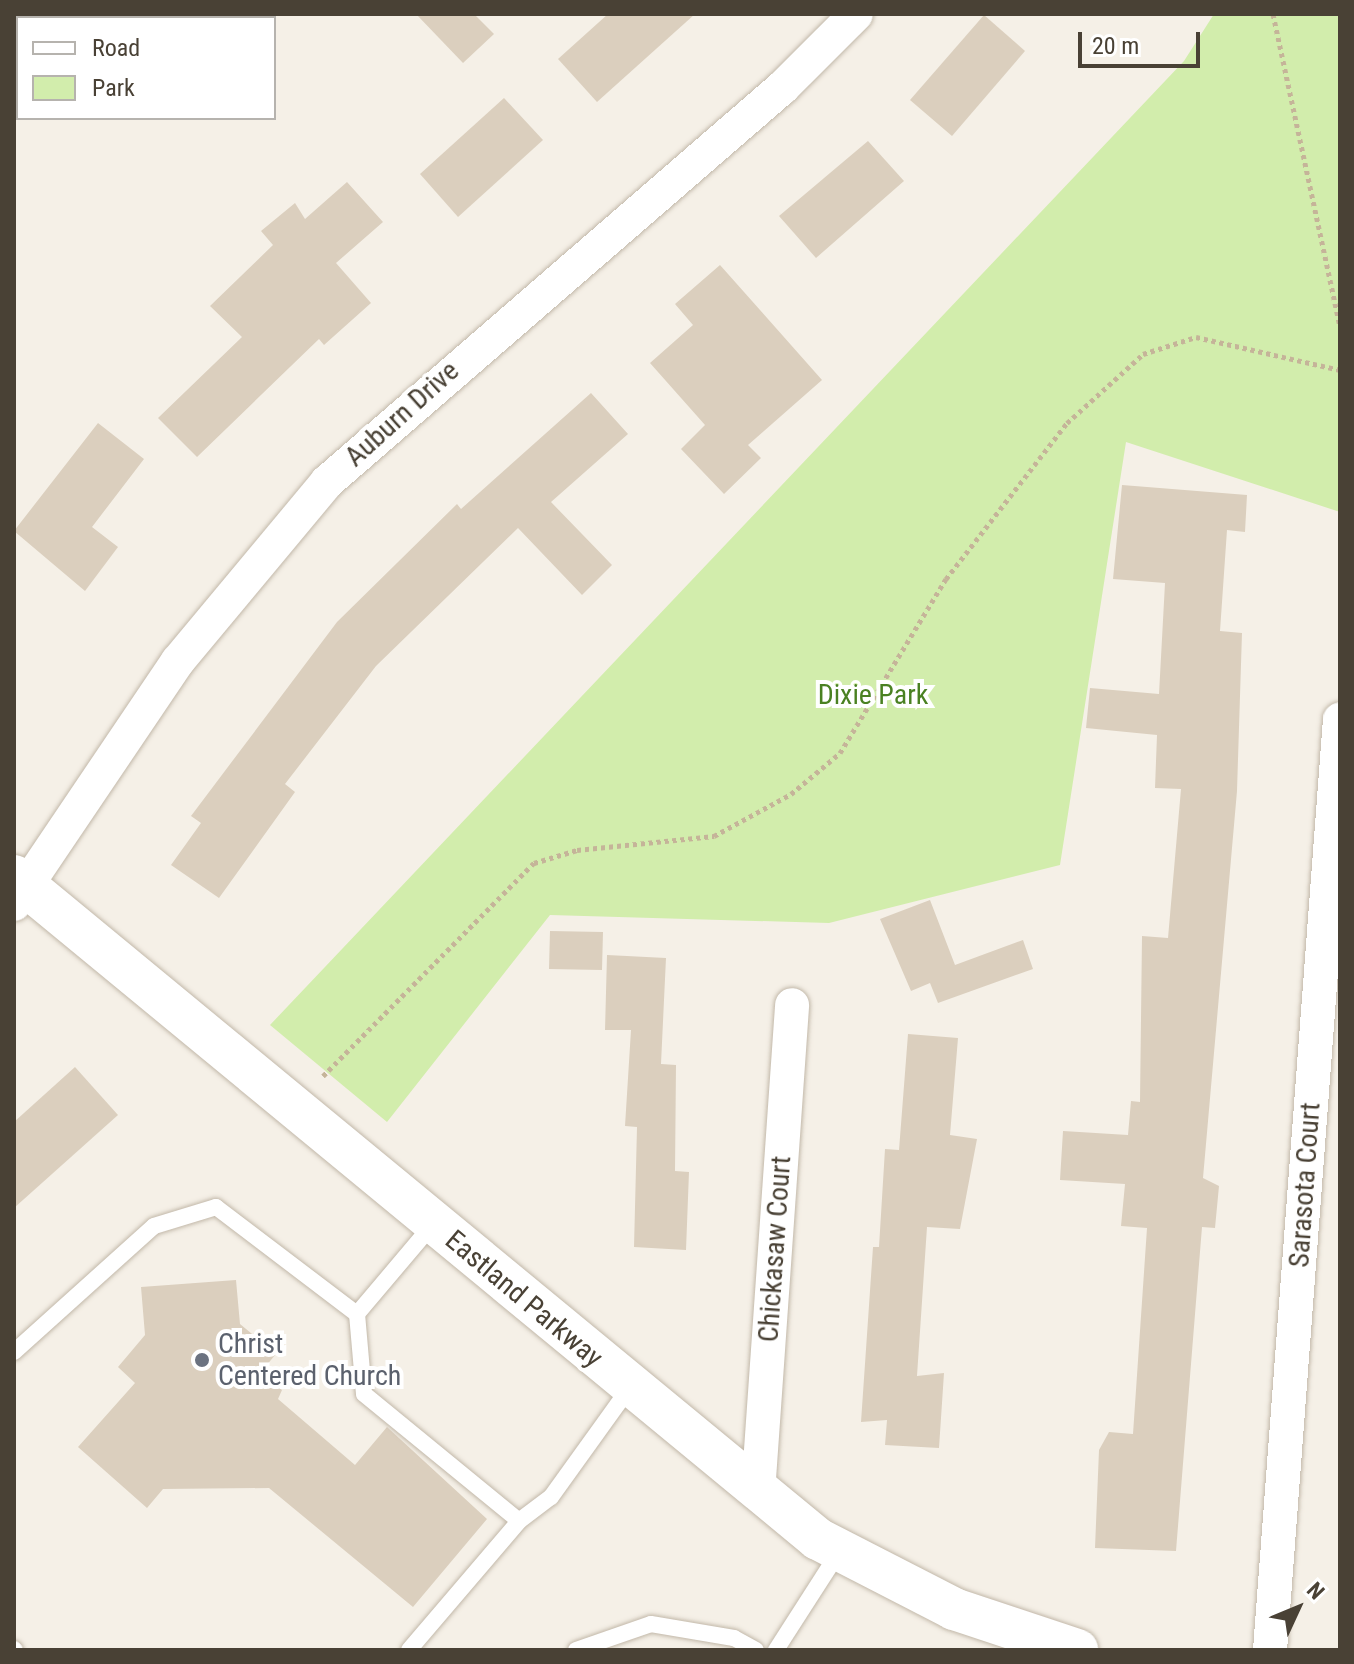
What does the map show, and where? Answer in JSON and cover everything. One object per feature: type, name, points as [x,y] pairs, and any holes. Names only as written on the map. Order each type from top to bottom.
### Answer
[{"type":"street","name":"Auburn Drive","points":[[18,889],[178,661],[327,482],[783,87],[856,14]]},
{"type":"street","name":"Sarasota Court","points":[[1270,1650],[1340,720]]},
{"type":"street","name":"Eastland Parkway","points":[[18,889],[294,1106],[758,1493],[840,1551],[954,1609],[1077,1650]]},
{"type":"street","name":"Chickasaw Court","points":[[758,1493],[792,1005]]},
{"type":"lane","points":[[14,1352],[154,1226],[216,1207],[357,1314]]},
{"type":"lane","points":[[433,1224],[357,1314],[364,1394],[519,1521]]},
{"type":"lane","points":[[409,1650],[519,1521],[551,1497],[630,1387]]},
{"type":"lane","points":[[776,1650],[840,1551]]},
{"type":"lane","points":[[576,1650],[651,1624],[734,1638],[756,1650]]},
{"type":"path","points":[[1273,14],[1340,327]]},
{"type":"path","points":[[294,1106],[534,863],[577,850],[714,836],[791,794],[840,753],[946,579],[1067,423],[1143,354],[1196,337],[1340,370]]},
{"type":"green space","name":"Dixie Park","points":[[1214,14],[1340,14],[1340,512],[1126,442],[1060,865],[829,923],[550,915],[387,1122],[270,1025],[1184,61]]},
{"type":"building","points":[[416,14],[474,14],[494,34],[463,63]]},
{"type":"building","points":[[608,14],[695,14],[597,102],[558,59]]},
{"type":"building","points":[[984,15],[1025,51],[952,136],[910,100]]},
{"type":"building","points":[[504,98],[543,140],[458,217],[420,174]]},
{"type":"building","points":[[868,141],[904,181],[816,258],[779,216]]},
{"type":"building","points":[[347,182],[383,222],[336,263],[371,303],[324,345],[319,339],[197,457],[158,418],[242,337],[210,306],[273,245],[261,231],[295,203],[305,219]]},
{"type":"building","points":[[720,265],[822,380],[748,445],[761,458],[724,494],[681,449],[705,425],[650,363],[693,325],[675,304]]},
{"type":"building","points":[[591,393],[628,434],[551,502],[612,565],[582,595],[518,528],[376,666],[285,784],[295,792],[219,898],[171,865],[201,823],[191,816],[337,622],[457,504],[461,509]]},
{"type":"building","points":[[98,423],[144,459],[92,527],[118,547],[85,591],[14,531]]},
{"type":"building","points":[[1122,485],[1247,495],[1245,532],[1227,530],[1220,631],[1242,633],[1237,791],[1203,1178],[1219,1186],[1215,1228],[1202,1227],[1176,1551],[1095,1548],[1099,1450],[1109,1432],[1133,1434],[1147,1228],[1121,1226],[1125,1184],[1060,1180],[1063,1131],[1128,1135],[1131,1101],[1140,1102],[1142,936],[1168,938],[1181,789],[1155,788],[1157,735],[1086,728],[1090,688],[1159,694],[1165,583],[1113,579]]},
{"type":"building","points":[[930,900],[955,965],[1023,940],[1033,969],[938,1003],[930,983],[911,991],[880,919]]},
{"type":"building","points":[[550,931],[603,932],[602,970],[549,969]]},
{"type":"building","points":[[607,955],[666,958],[661,1064],[676,1065],[675,1171],[689,1172],[686,1250],[634,1247],[637,1127],[625,1126],[631,1030],[605,1030]]},
{"type":"building","points":[[908,1034],[958,1038],[950,1135],[977,1139],[960,1229],[927,1227],[917,1376],[944,1373],[939,1448],[885,1445],[887,1420],[861,1422],[873,1247],[879,1247],[885,1149],[899,1150]]},
{"type":"building","points":[[75,1067],[118,1115],[14,1208],[14,1122]]},
{"type":"building","points":[[236,1280],[240,1324],[276,1354],[260,1373],[282,1390],[278,1399],[355,1465],[387,1427],[487,1519],[413,1607],[269,1488],[163,1489],[147,1508],[78,1447],[135,1383],[118,1367],[145,1335],[141,1287]]},
{"type":"place","name":"Christ Centered Church","points":[[202,1360]]}]
